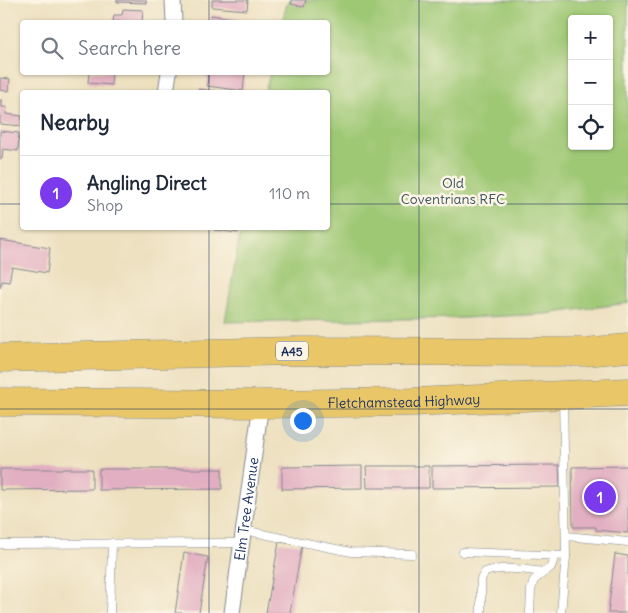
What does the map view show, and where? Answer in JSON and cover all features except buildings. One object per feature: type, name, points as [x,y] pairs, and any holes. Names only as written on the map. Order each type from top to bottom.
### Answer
[{"type":"highway","name":"A45","points":[[0,358],[295,351],[584,352],[628,348]]},
{"type":"highway","name":"Fletchamstead Highway","points":[[0,402],[261,404],[414,402],[628,392]]},
{"type":"street","points":[[173,0],[174,20]]},
{"type":"street","points":[[166,90],[169,75]]},
{"type":"street","name":"Elm Tree Avenue","points":[[232,613],[261,404]]},
{"type":"lane","points":[[561,613],[566,556],[563,394]]},
{"type":"lane","points":[[0,544],[112,543],[242,536],[351,552],[412,554]]},
{"type":"lane","points":[[566,536],[628,542]]},
{"type":"lane","points":[[110,613],[112,543]]},
{"type":"lane","points":[[463,552],[566,556]]},
{"type":"lane","points":[[530,613],[531,590],[534,580],[551,567],[555,556]]},
{"type":"lane","points":[[481,613],[481,579],[485,572],[510,570],[544,572]]},
{"type":"green space","name":"Old Coventrians RFC","points":[[288,0],[628,0],[628,303],[545,314],[464,318],[225,322],[241,230],[330,230],[330,90],[266,90],[269,75],[330,75],[330,20],[283,20]]},
{"type":"place","name":"Angling Direct","points":[[600,497]]}]
